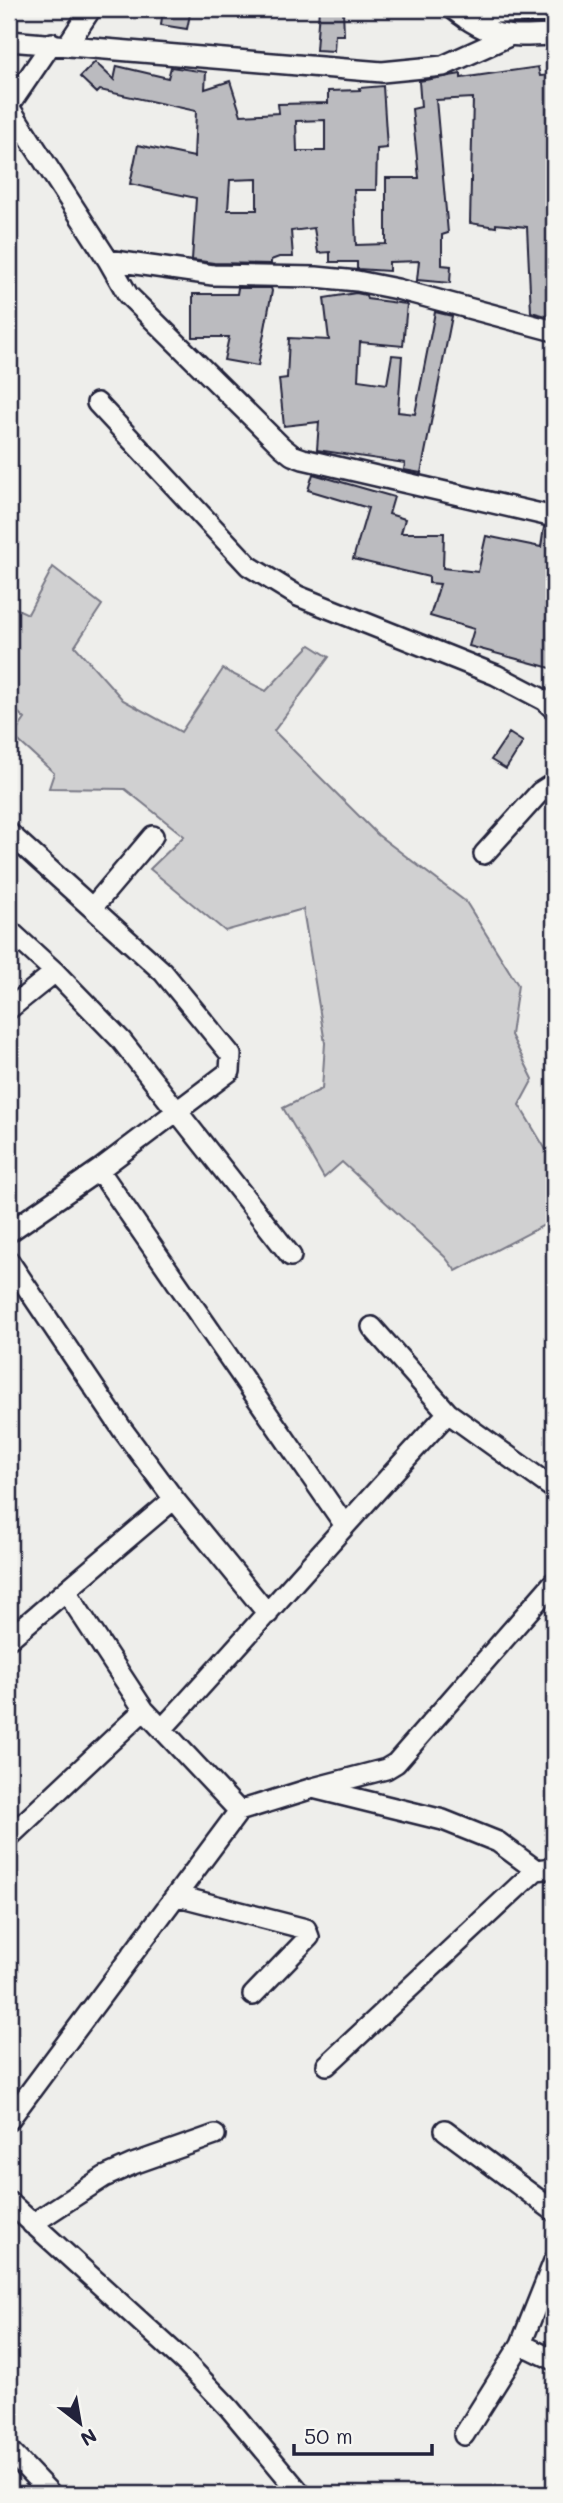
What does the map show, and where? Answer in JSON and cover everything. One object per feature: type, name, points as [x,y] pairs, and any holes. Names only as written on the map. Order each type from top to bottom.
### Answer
[{"type":"street","points":[[91,9],[9,107],[128,295],[292,455],[554,517]]},
{"type":"street","points":[[460,14],[554,12]]},
{"type":"street","points":[[460,14],[507,37]]},
{"type":"street","points":[[9,41],[382,72],[443,66],[507,37],[554,35]]},
{"type":"street","points":[[108,260],[213,275],[316,276],[357,281],[554,331]]},
{"type":"street","points":[[97,403],[258,573],[298,596],[496,675],[544,700],[554,709]]},
{"type":"street","points":[[484,854],[540,792],[554,783]]},
{"type":"street","points":[[9,833],[163,972],[231,1055],[230,1071],[100,1170],[9,1232]]},
{"type":"street","points":[[92,908],[153,836]]},
{"type":"street","points":[[9,930],[55,972],[121,1040],[291,1256]]},
{"type":"street","points":[[9,1009],[55,972]]},
{"type":"street","points":[[100,1170],[344,1524]]},
{"type":"street","points":[[9,1261],[122,1429],[174,1499],[268,1614]]},
{"type":"street","points":[[372,1327],[448,1413],[554,1489]]},
{"type":"street","points":[[163,1728],[268,1614],[344,1524],[448,1413]]},
{"type":"street","points":[[9,1639],[174,1499]]},
{"type":"street","points":[[9,2120],[239,1811],[386,1769],[396,1763],[554,1582]]},
{"type":"street","points":[[66,1591],[145,1710],[239,1811]]},
{"type":"street","points":[[9,1837],[145,1710]]},
{"type":"street","points":[[313,1788],[443,1820],[498,1842],[545,1869],[327,2066]]},
{"type":"street","points":[[178,1896],[306,1929],[309,1937],[254,1995]]},
{"type":"street","points":[[444,2130],[554,2211]]},
{"type":"street","points":[[32,2224],[104,2177],[215,2134]]},
{"type":"street","points":[[9,2202],[186,2363],[230,2409],[301,2494]]},
{"type":"street","points":[[464,2435],[521,2344],[554,2262]]},
{"type":"street","points":[[521,2344],[554,2360]]},
{"type":"street","points":[[9,2450],[51,2494]]},
{"type":"shaded area","points":[[53,567],[102,605],[75,646],[123,700],[181,732],[223,669],[266,691],[310,645],[329,657],[274,731],[378,835],[466,902],[518,985],[511,1035],[533,1079],[519,1105],[554,1163],[554,1220],[456,1271],[445,1257],[342,1162],[324,1178],[283,1108],[322,1089],[325,1043],[303,909],[225,931],[150,869],[184,836],[125,789],[49,788],[54,773],[13,736],[25,719],[9,704],[9,605],[28,614]]},
{"type":"building","points":[[163,9],[191,9],[187,29],[161,25]]},
{"type":"building","points":[[319,9],[343,9],[344,35],[335,35],[334,51],[316,50]]},
{"type":"building","points":[[95,62],[114,80],[117,66],[168,78],[171,67],[206,72],[205,89],[230,81],[241,115],[279,113],[278,104],[328,103],[328,91],[383,86],[387,148],[377,149],[376,190],[354,190],[356,245],[386,244],[386,178],[419,178],[412,109],[421,107],[419,81],[538,67],[540,76],[554,75],[554,318],[531,312],[527,227],[496,224],[496,227],[470,223],[473,98],[436,100],[448,233],[442,235],[442,265],[451,266],[450,283],[417,280],[419,261],[389,262],[389,271],[357,269],[357,262],[330,262],[330,252],[318,253],[314,228],[291,231],[293,257],[279,257],[271,260],[271,264],[192,260],[196,198],[130,184],[138,145],[194,157],[196,111],[100,90],[97,93],[80,77]],"holes":[[[325,120],[325,151],[297,151],[296,121]],[[257,179],[257,210],[228,210],[230,180]]]},
{"type":"building","points":[[238,288],[271,288],[272,291],[258,366],[224,360],[229,337],[193,337],[193,294],[237,294]]},
{"type":"building","points":[[356,293],[366,295],[367,299],[407,304],[403,346],[360,342],[358,380],[387,384],[392,355],[402,356],[398,412],[415,414],[435,312],[452,316],[421,473],[404,470],[405,463],[317,450],[319,422],[284,426],[279,379],[287,378],[289,338],[329,340],[324,298]]},
{"type":"building","points":[[313,474],[394,497],[389,514],[405,519],[401,533],[444,533],[443,568],[478,572],[486,536],[541,547],[544,527],[554,529],[554,669],[469,646],[474,629],[430,616],[440,584],[429,583],[429,577],[353,559],[368,508],[308,490]]},
{"type":"building","points":[[509,733],[523,742],[506,769],[491,760]]}]
